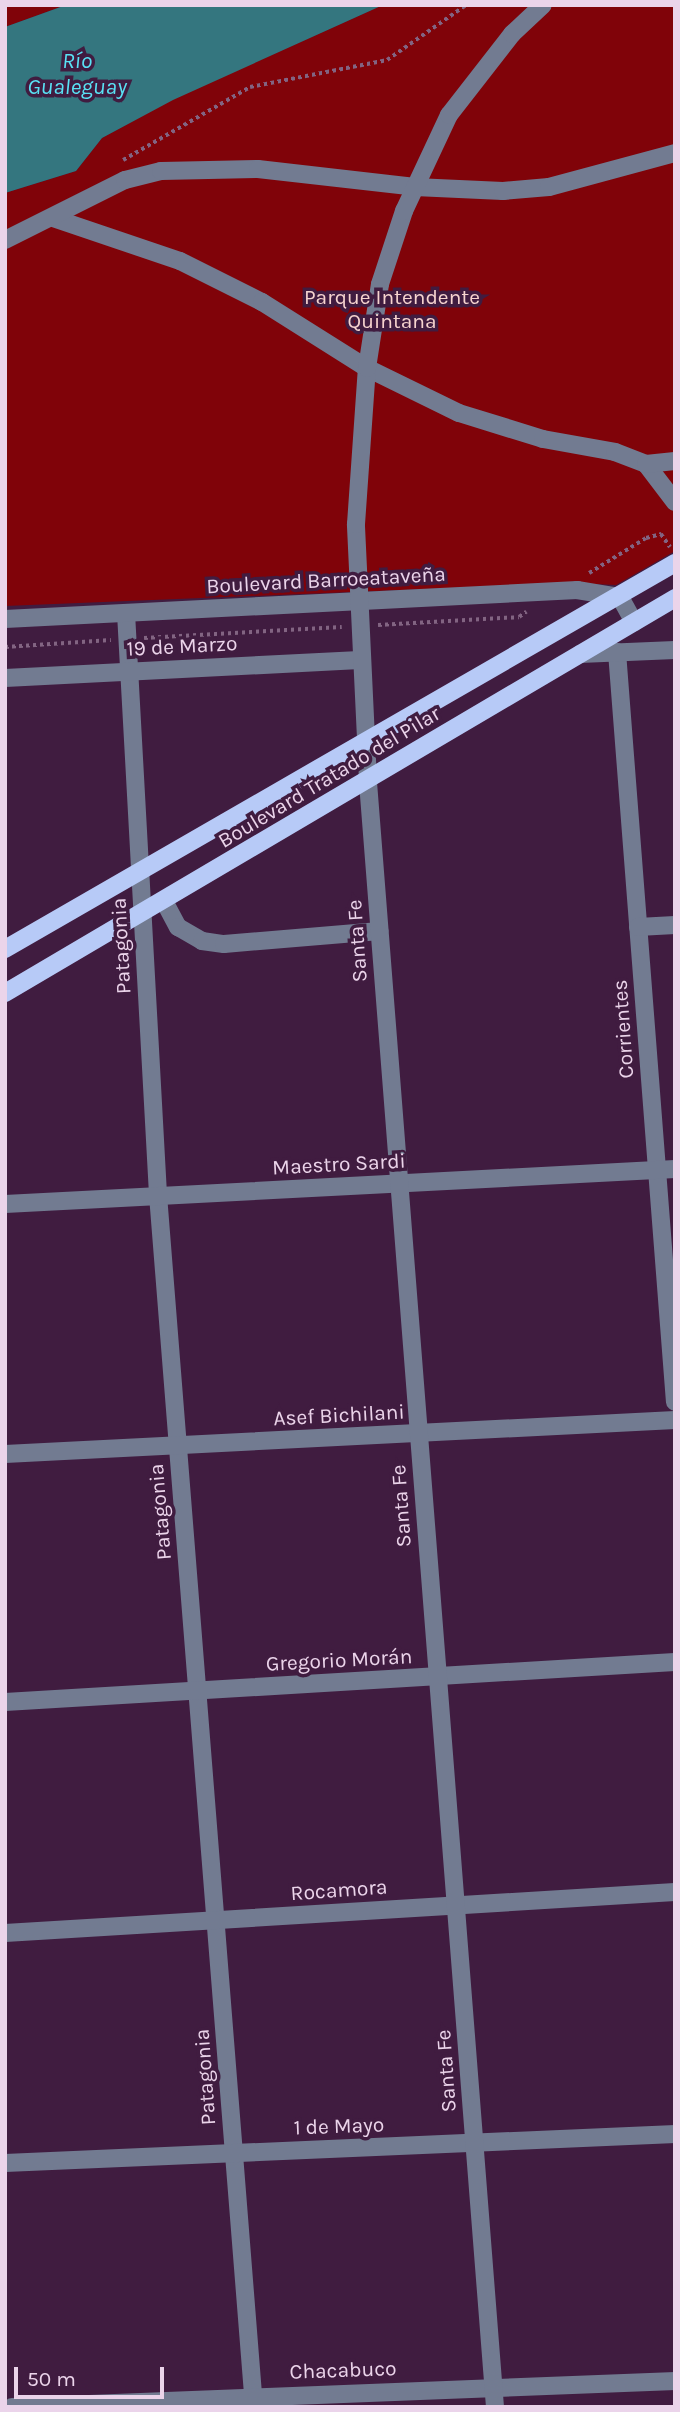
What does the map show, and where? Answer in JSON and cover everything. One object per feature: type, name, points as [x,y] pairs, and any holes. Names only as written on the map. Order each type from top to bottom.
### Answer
[{"type":"main road","name":"Boulevard Tratado del Pilar","points":[[5,949],[365,745],[675,563]]},
{"type":"main road","name":"Boulevard Tratado del Pilar","points":[[5,993],[675,598]]},
{"type":"main road","points":[[463,687],[481,713]]},
{"type":"street","name":"Santa Fe","points":[[495,2407],[365,745],[357,601],[359,436],[380,284],[415,187],[449,115],[512,34],[543,5]]},
{"type":"street","points":[[5,240],[125,180],[161,171],[258,169],[415,187],[503,191],[550,187],[675,153]]},
{"type":"street","points":[[53,218],[180,261],[262,302],[367,368],[459,413],[543,439],[615,452],[646,464],[675,461]]},
{"type":"street","points":[[646,464],[675,502]]},
{"type":"street","name":"Boulevard Barroeataveña","points":[[5,619],[577,590],[620,597]]},
{"type":"street","points":[[620,597],[635,622]]},
{"type":"street","name":"Patagonia","points":[[126,613],[158,1195],[253,2402]]},
{"type":"street","points":[[580,654],[675,650]]},
{"type":"street","name":"Corrientes","points":[[617,652],[638,927],[666,1170],[675,1402]]},
{"type":"street","name":"19 de Marzo","points":[[5,678],[360,660]]},
{"type":"street","points":[[164,901],[178,927],[202,941],[224,944],[379,931]]},
{"type":"street","points":[[638,927],[675,925]]},
{"type":"street","name":"Maestro Sardi","points":[[5,1204],[666,1170]]},
{"type":"street","name":"Asef Bichilani","points":[[5,1454],[675,1420]]},
{"type":"street","name":"Gregorio Morán","points":[[5,1702],[675,1662]]},
{"type":"street","name":"Rocamora","points":[[5,1933],[675,1892]]},
{"type":"street","name":"1 de Mayo","points":[[5,2163],[675,2134]]},
{"type":"street","name":"Chacabuco","points":[[12,2407],[253,2402],[493,2386],[675,2381]]},
{"type":"path","points":[[113,166],[250,87],[387,60],[466,5]]},
{"type":"green space","points":[[5,5],[66,5],[5,27]]},
{"type":"green space","name":"Parque Intendente Quintana","points":[[383,5],[675,5],[675,551],[616,585],[573,583],[5,606],[5,193],[76,171],[102,138],[173,99]]},
{"type":"water","name":"Río Gualeguay","points":[[66,5],[383,5],[173,100],[102,138],[76,171],[5,193],[5,27]]}]
